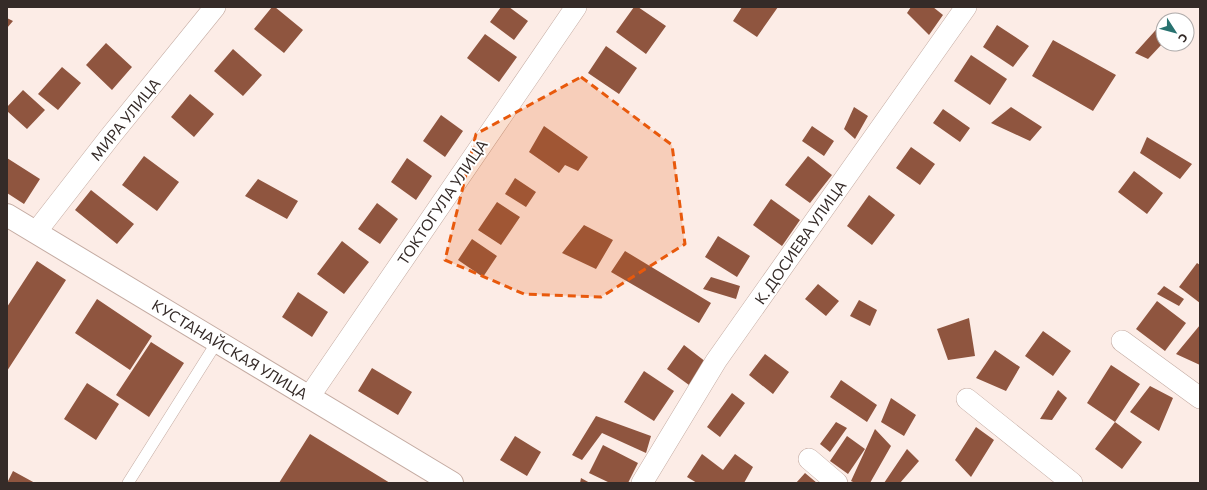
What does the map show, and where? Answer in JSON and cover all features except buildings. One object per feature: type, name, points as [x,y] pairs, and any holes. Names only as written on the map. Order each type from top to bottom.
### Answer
[{"type":"street","name":"МИРА УЛИЦА","points":[[36,232],[109,138],[215,7]]},
{"type":"street","name":"ТОКТОГУЛА УЛИЦА","points":[[309,397],[576,7]]},
{"type":"street","name":"К. ДОСИЕВА УЛИЦА","points":[[642,483],[716,361],[966,7]]},
{"type":"street","name":"КУСТАНАЙСКАЯ УЛИЦА","points":[[7,215],[452,483]]},
{"type":"street","points":[[1122,341],[1200,398]]},
{"type":"street","points":[[967,399],[1072,483]]},
{"type":"street","points":[[809,459],[837,483]]},
{"type":"lane","points":[[128,483],[217,342]]},
{"type":"highlighted area","points":[[581,77],[672,145],[685,244],[601,297],[524,294],[445,260],[476,134]]}]
